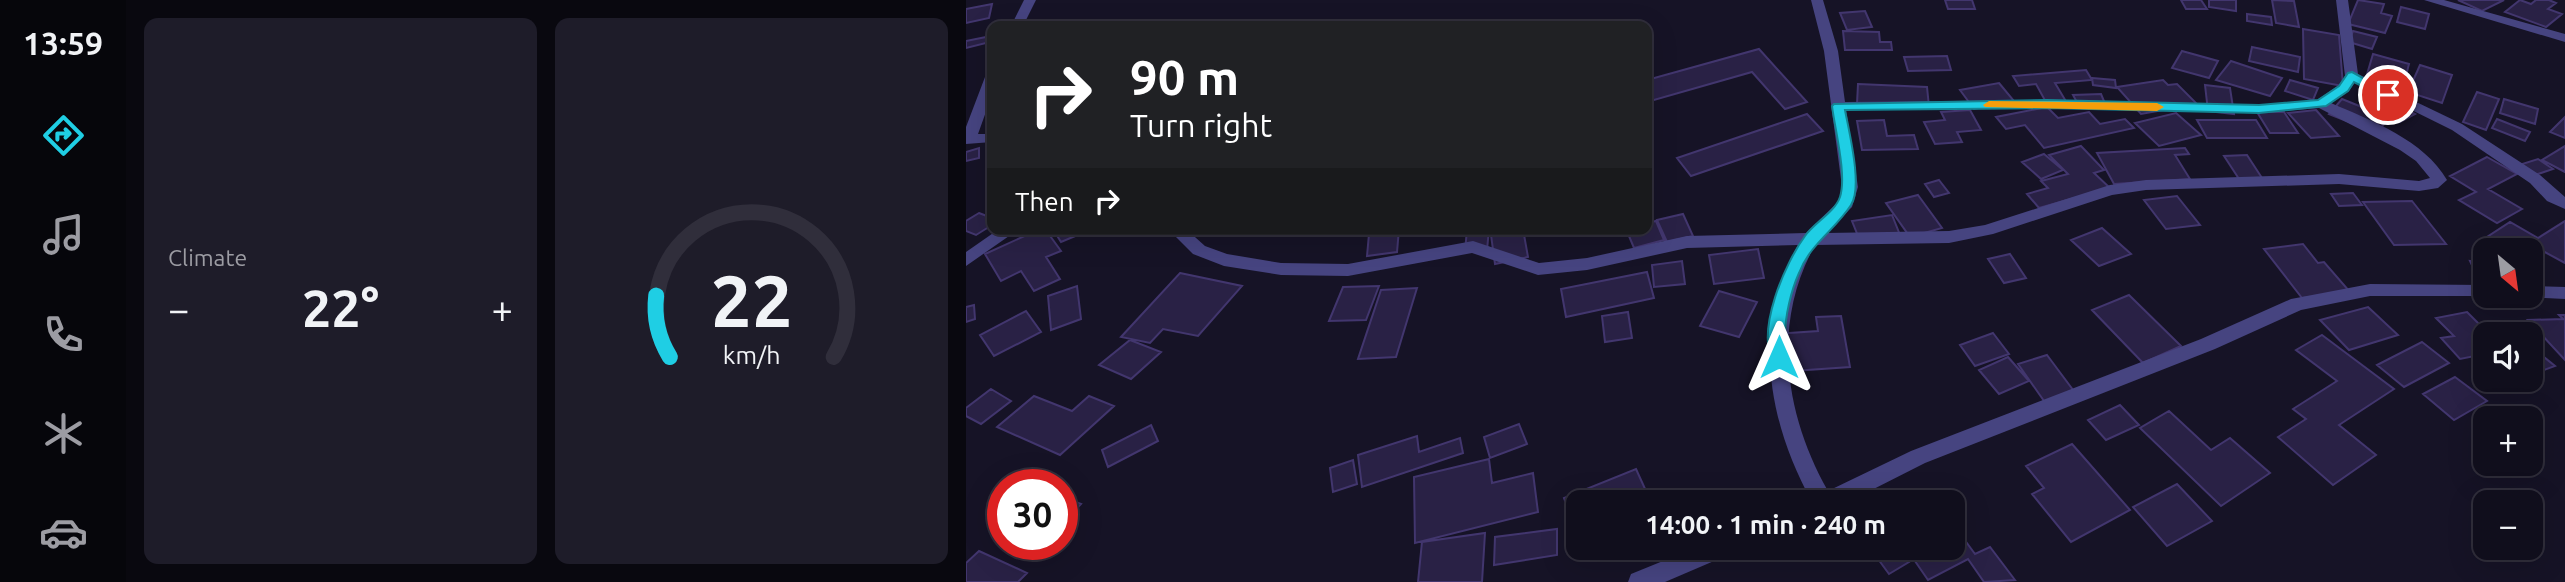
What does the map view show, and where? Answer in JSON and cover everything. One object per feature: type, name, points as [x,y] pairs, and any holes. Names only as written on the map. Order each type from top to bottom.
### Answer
[{"type":"street","points":[[1020,21],[1030,0]]},
{"type":"street","points":[[1817,0],[1830,51],[1850,187],[1846,203],[1810,239],[1791,272],[1782,302],[1777,335],[1783,403],[1797,451],[1818,490]]},
{"type":"street","points":[[2321,104],[2344,88],[2352,76],[2342,0]]},
{"type":"street","points":[[2430,0],[2565,38]]},
{"type":"street","points":[[2352,76],[2457,127],[2535,179],[2553,197],[2565,204]]},
{"type":"street","points":[[987,89],[967,138],[987,138]]},
{"type":"street","points":[[1183,235],[1199,250],[1224,260],[1282,269],[1348,270],[1473,247],[1538,269],[1587,264],[1687,242],[1949,237],[1987,230],[2110,190],[2146,185],[2339,179],[2419,186],[2439,180],[2437,172],[2428,162],[2369,125],[2321,104],[2244,110],[2047,104],[1838,106]]},
{"type":"street","points":[[966,260],[1003,235]]},
{"type":"street","points":[[1850,490],[1918,457],[2208,344],[2297,304],[2370,290],[2473,291]]},
{"type":"street","points":[[2543,292],[2565,293]]},
{"type":"street","points":[[1639,582],[1691,560]]},
{"type":"building","points":[[1945,0],[1972,0],[1975,9],[1948,9]]},
{"type":"building","points":[[2181,0],[2201,0],[2207,9],[2186,9]]},
{"type":"building","points":[[2209,0],[2236,0],[2236,11],[2209,7]]},
{"type":"building","points":[[2272,0],[2294,1],[2299,27],[2276,23]]},
{"type":"building","points":[[2358,0],[2384,4],[2381,13],[2392,16],[2385,33],[2348,24]]},
{"type":"building","points":[[2458,0],[2504,0],[2482,11]]},
{"type":"building","points":[[2520,0],[2531,4],[2536,0],[2549,0],[2556,3],[2548,9],[2562,14],[2546,27],[2505,12]]},
{"type":"building","points":[[992,4],[989,18],[966,23],[966,9]]},
{"type":"building","points":[[2401,7],[2429,14],[2425,29],[2397,22]]},
{"type":"building","points":[[1865,11],[1872,27],[1847,30],[1840,13]]},
{"type":"building","points":[[2247,14],[2271,17],[2272,25],[2247,21]]},
{"type":"building","points":[[2303,29],[2339,35],[2343,86],[2304,79]]},
{"type":"building","points":[[1843,31],[1879,32],[1880,42],[1891,42],[1892,50],[1845,50]]},
{"type":"building","points":[[2353,31],[2377,37],[2372,49],[2349,42]]},
{"type":"building","points":[[986,37],[986,43],[966,48],[966,41]]},
{"type":"building","points":[[2252,47],[2300,57],[2298,72],[2249,61]]},
{"type":"building","points":[[1759,49],[1807,102],[1785,109],[1752,72],[1652,101],[1652,79]]},
{"type":"building","points":[[2182,51],[2218,61],[2209,78],[2172,68]]},
{"type":"building","points":[[2373,54],[2409,64],[2402,91],[2365,81]]},
{"type":"building","points":[[1947,56],[1951,70],[1908,71],[1904,57]]},
{"type":"building","points":[[2231,61],[2282,78],[2270,96],[2216,80]]},
{"type":"building","points":[[2420,65],[2452,75],[2442,103],[2408,92]]},
{"type":"building","points":[[2086,70],[2092,80],[2055,83],[2067,103],[2047,104],[2036,84],[2019,86],[2013,76]]},
{"type":"building","points":[[2092,78],[2115,80],[2116,88],[2093,85]]},
{"type":"building","points":[[2163,80],[2168,85],[2177,84],[2197,104],[2141,114],[2117,87]]},
{"type":"building","points":[[2290,80],[2318,88],[2313,100],[2285,91]]},
{"type":"building","points":[[1999,83],[2014,101],[1974,109],[1960,90]]},
{"type":"building","points":[[1858,84],[1927,87],[1929,107],[1857,104]]},
{"type":"building","points":[[2205,85],[2230,88],[2234,114],[2208,111]]},
{"type":"building","points":[[2477,92],[2499,99],[2486,130],[2463,122]]},
{"type":"building","points":[[2101,94],[2106,106],[2079,106],[2073,95]]},
{"type":"building","points":[[2378,94],[2415,114],[2400,122],[2363,103]]},
{"type":"building","points":[[2342,99],[2389,118],[2377,133],[2329,114]]},
{"type":"building","points":[[2504,99],[2538,109],[2535,124],[2500,113]]},
{"type":"building","points":[[2047,107],[2058,118],[2089,112],[2100,124],[2125,119],[2134,128],[2044,148],[2025,125],[2006,129],[1996,117]]},
{"type":"building","points":[[1970,110],[1981,130],[1957,132],[1962,142],[1935,144],[1924,122],[1945,120],[1941,112]]},
{"type":"building","points":[[2316,110],[2339,136],[2311,138],[2288,113]]},
{"type":"building","points":[[2257,112],[2284,112],[2298,133],[2270,133]]},
{"type":"building","points":[[2176,113],[2201,135],[2159,146],[2135,123]]},
{"type":"building","points":[[1807,114],[1823,131],[1691,176],[1677,158]]},
{"type":"building","points":[[2565,117],[2565,138],[2550,132]]},
{"type":"building","points":[[2497,119],[2530,132],[2525,141],[2492,128]]},
{"type":"building","points":[[1884,120],[1887,136],[1914,135],[1918,149],[1862,150],[1857,121]]},
{"type":"building","points":[[2197,120],[2256,120],[2267,138],[2207,138]]},
{"type":"building","points":[[2081,146],[2104,170],[2094,173],[2110,188],[2039,208],[2027,194],[2048,188],[2041,181],[2068,174],[2049,155]]},
{"type":"building","points":[[2565,146],[2565,172],[2542,160]]},
{"type":"building","points":[[979,148],[979,158],[966,161],[966,152]]},
{"type":"building","points":[[2185,148],[2189,154],[2175,155],[2190,179],[2114,184],[2097,153]]},
{"type":"building","points":[[2044,154],[2063,170],[2041,179],[2022,162]]},
{"type":"building","points":[[2247,155],[2264,181],[2241,182],[2224,156]]},
{"type":"building","points":[[2487,157],[2517,174],[2488,189],[2522,209],[2497,223],[2459,200],[2476,192],[2450,176]]},
{"type":"building","points":[[2538,159],[2553,169],[2535,175],[2519,165]]},
{"type":"building","points":[[1939,180],[1949,193],[1934,197],[1925,184]]},
{"type":"building","points":[[2353,193],[2362,205],[2339,206],[2331,194]]},
{"type":"building","points":[[1918,195],[1942,228],[1910,237],[1886,203]]},
{"type":"building","points":[[2177,196],[2200,225],[2166,229],[2144,200]]},
{"type":"building","points":[[2412,201],[2446,244],[2394,245],[2363,202]]},
{"type":"building","points":[[979,213],[987,216],[987,228],[976,235],[966,231],[966,221]]},
{"type":"building","points":[[1683,214],[1693,236],[1667,242],[1657,220]]},
{"type":"building","points":[[1892,215],[1900,235],[1860,241],[1852,221]]},
{"type":"building","points":[[1656,221],[1664,240],[1634,248],[1629,235],[1652,235],[1652,222]]},
{"type":"building","points":[[2565,221],[2565,263],[2543,251],[2543,238],[2538,238]]},
{"type":"building","points":[[2510,222],[2538,238],[2486,238]]},
{"type":"building","points":[[2102,228],[2131,254],[2099,266],[2071,240]]},
{"type":"building","points":[[1027,235],[1049,235],[1061,251],[1046,257],[1060,279],[1034,291],[1021,271],[1001,281],[985,254]]},
{"type":"building","points":[[1057,235],[1078,235],[1061,242]]},
{"type":"building","points":[[1369,235],[1398,235],[1397,252],[1367,256]]},
{"type":"building","points":[[1466,235],[1488,235],[1487,250],[1465,252]]},
{"type":"building","points":[[1491,235],[1524,235],[1528,257],[1495,264]]},
{"type":"building","points":[[2303,244],[2318,263],[2324,262],[2350,292],[2302,298],[2264,249]]},
{"type":"building","points":[[1758,249],[1764,278],[1714,284],[1709,255]]},
{"type":"building","points":[[2010,254],[2026,278],[2004,283],[1988,259]]},
{"type":"building","points":[[1682,261],[1685,284],[1654,287],[1652,265]]},
{"type":"building","points":[[1647,272],[1654,298],[1566,317],[1561,289]]},
{"type":"building","points":[[1180,273],[1242,286],[1198,336],[1163,329],[1150,343],[1121,337]]},
{"type":"building","points":[[1077,286],[1081,319],[1051,330],[1048,296]]},
{"type":"building","points":[[1379,286],[1366,320],[1329,321],[1343,287]]},
{"type":"building","points":[[1417,288],[1396,357],[1358,359],[1381,290]]},
{"type":"building","points":[[1719,291],[1757,302],[1739,337],[1700,326]]},
{"type":"building","points":[[2129,295],[2181,346],[2143,363],[2092,310]]},
{"type":"building","points":[[974,305],[975,319],[966,322],[966,307]]},
{"type":"building","points":[[2368,307],[2398,335],[2349,350],[2320,320]]},
{"type":"building","points":[[1026,311],[1041,332],[994,356],[980,335]]},
{"type":"building","points":[[1628,312],[1632,338],[1605,342],[1602,316]]},
{"type":"building","points":[[2467,312],[2477,322],[2473,322],[2473,356],[2460,359],[2441,338],[2454,336],[2436,318]]},
{"type":"building","points":[[2559,315],[2565,315],[2565,360],[2543,336],[2543,322],[2528,320],[2563,319]]},
{"type":"building","points":[[1841,316],[1850,367],[1778,372],[1774,334],[1818,331],[1816,317]]},
{"type":"building","points":[[1993,333],[2009,354],[1975,366],[1960,345]]},
{"type":"building","points":[[2322,335],[2394,389],[2339,425],[2376,455],[2333,485],[2278,437],[2306,419],[2293,409],[2337,381],[2296,350]]},
{"type":"building","points":[[1130,340],[1161,352],[1131,379],[1099,365]]},
{"type":"building","points":[[2422,342],[2449,363],[2404,387],[2377,365]]},
{"type":"building","points":[[2047,355],[2079,398],[2049,408],[2018,364]]},
{"type":"building","points":[[2543,356],[2555,366],[2543,370]]},
{"type":"building","points":[[2008,357],[2029,381],[1999,394],[1979,370]]},
{"type":"building","points":[[2455,377],[2487,401],[2473,406],[2473,409],[2454,420],[2423,394]]},
{"type":"building","points":[[991,389],[1011,401],[981,424],[966,416],[966,408]]},
{"type":"building","points":[[1034,396],[1072,411],[1089,396],[1114,406],[1060,455],[997,427]]},
{"type":"building","points":[[2120,405],[2139,425],[2106,440],[2088,420]]},
{"type":"building","points":[[2169,411],[2211,450],[2230,438],[2270,473],[2221,506],[2140,428]]},
{"type":"building","points":[[1519,424],[1527,444],[1490,458],[1484,437]]},
{"type":"building","points":[[1151,425],[1158,441],[1108,467],[1102,450]]},
{"type":"building","points":[[1417,436],[1419,452],[1460,438],[1463,453],[1362,487],[1358,455]]},
{"type":"building","points":[[2072,444],[2130,510],[2071,542],[2032,494],[2044,488],[2026,466]]},
{"type":"building","points":[[1489,459],[1492,483],[1533,473],[1538,512],[1415,543],[1414,477]]},
{"type":"building","points":[[1353,460],[1357,484],[1333,492],[1330,468]]},
{"type":"building","points":[[1636,469],[1646,490],[1584,490]]},
{"type":"building","points":[[2177,484],[2212,521],[2167,546],[2133,507]]},
{"type":"building","points":[[1557,529],[1557,555],[1494,565],[1495,537]]},
{"type":"building","points":[[1485,533],[1482,582],[1418,582],[1422,542]]},
{"type":"building","points":[[1965,540],[1975,554],[1990,547],[2015,580],[1984,582],[1968,559],[1928,580],[1914,560],[1965,560]]},
{"type":"building","points":[[979,551],[987,555],[987,560],[999,560],[1027,573],[1018,582],[966,582],[966,563]]},
{"type":"building","points":[[1879,560],[1909,562],[1889,574]]},
{"type":"slow traffic","points":[[1989,105],[2157,107]]},
{"type":"route","points":[[1779,357],[1777,335],[1782,302],[1791,272],[1810,239],[1846,203],[1850,187],[1838,106],[2047,104],[2244,110],[2321,104],[2344,88],[2352,76],[2388,95]]}]
